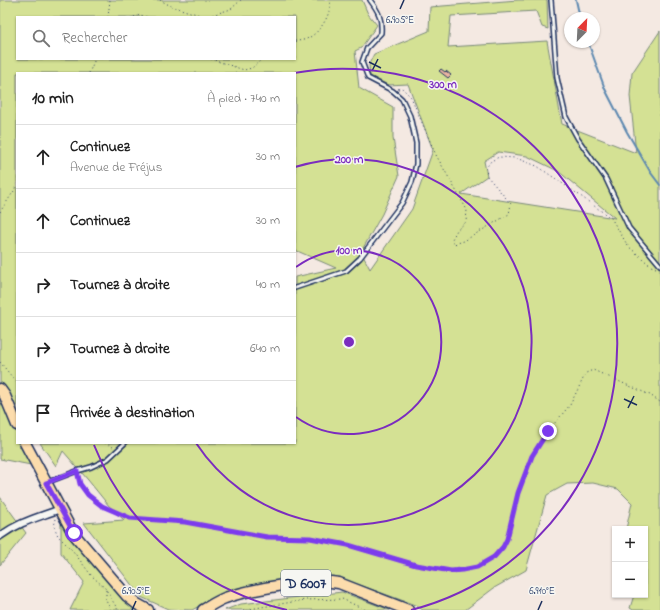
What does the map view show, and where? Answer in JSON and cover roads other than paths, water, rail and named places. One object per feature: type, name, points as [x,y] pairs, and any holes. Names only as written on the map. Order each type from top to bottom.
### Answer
[{"type":"main road","points":[[0,389],[5,396],[16,423]]},
{"type":"main road","points":[[26,444],[58,510],[80,542],[106,569],[127,596],[148,610]]},
{"type":"main road","name":"D 6007","points":[[203,610],[225,598],[245,592],[311,582],[328,582],[349,587],[408,610]]},
{"type":"street","points":[[0,536],[13,527],[24,522],[58,510]]},
{"type":"lane","points":[[296,288],[346,271],[360,258],[402,203],[412,182],[416,164],[416,142],[410,116],[402,99],[393,91],[368,78],[362,62],[367,48],[381,33],[382,22],[378,11],[370,0]]},
{"type":"lane","points":[[551,0],[557,78],[566,117],[578,139],[606,179],[630,228],[660,265]]},
{"type":"lane","points":[[46,483],[91,467],[108,459],[124,444]]},
{"type":"waterway","points":[[576,0],[579,12]]},
{"type":"waterway","points":[[590,48],[605,89],[627,132],[651,173],[660,185]]}]
